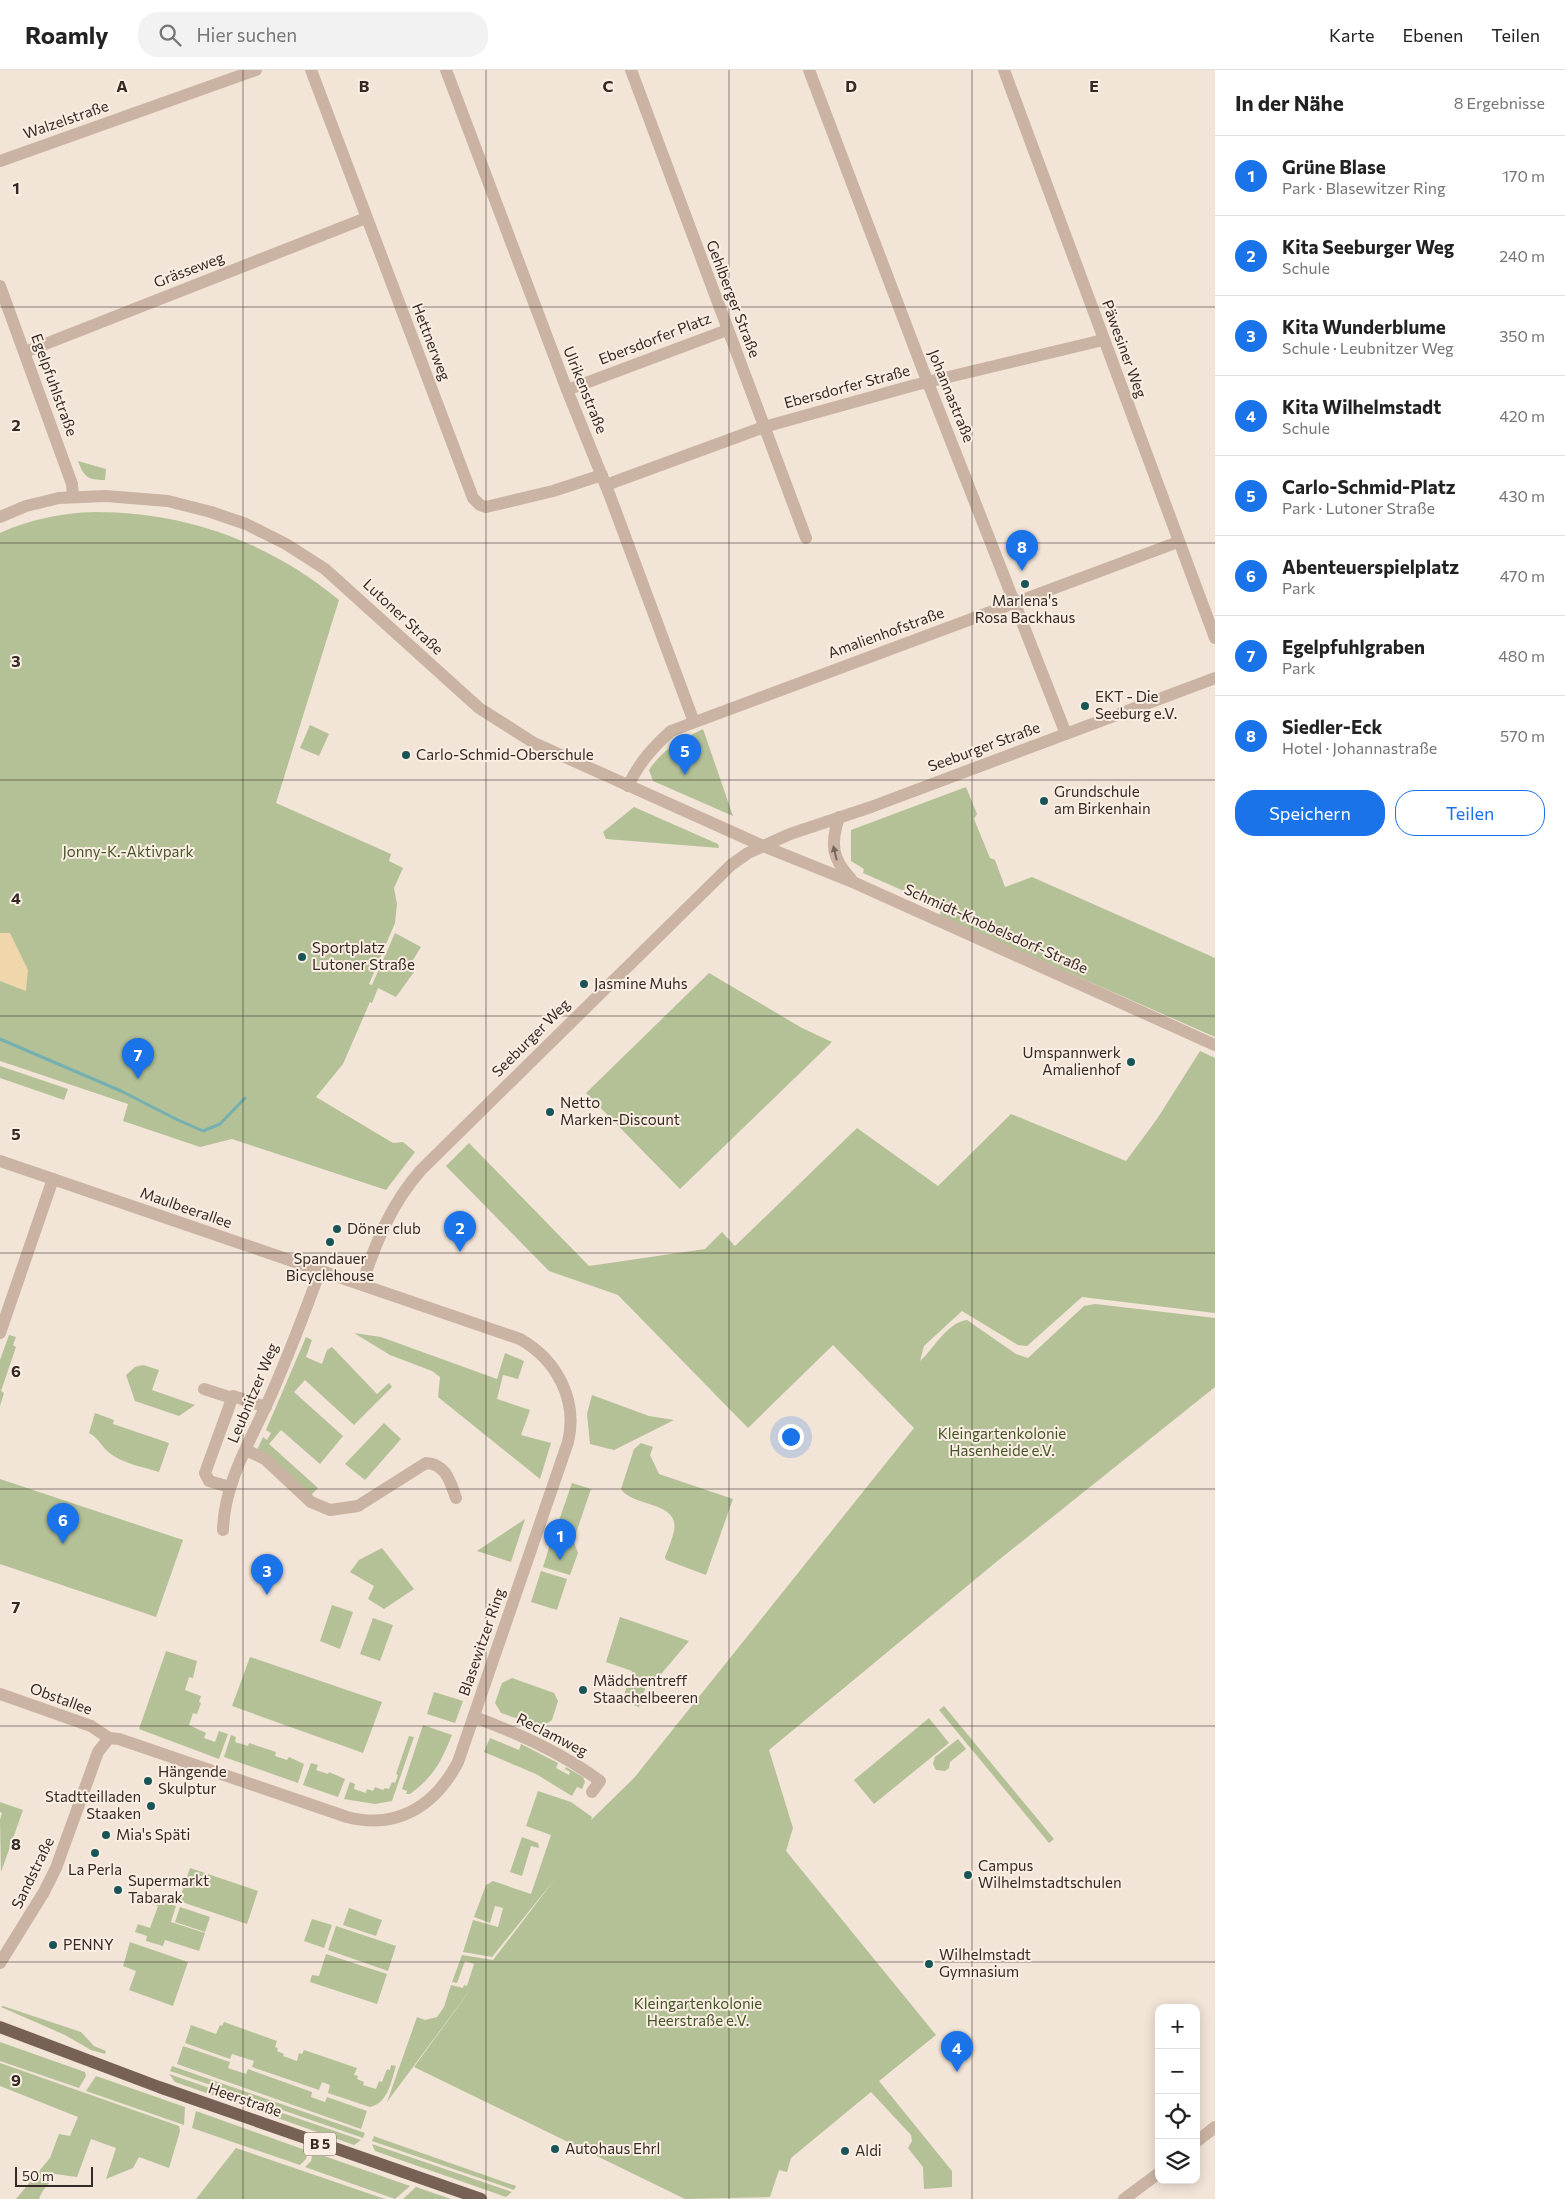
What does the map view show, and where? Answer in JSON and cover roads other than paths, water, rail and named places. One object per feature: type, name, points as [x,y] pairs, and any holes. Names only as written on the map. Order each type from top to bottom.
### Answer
[{"type":"main road","name":"Heerstraße","points":[[0,2027],[159,2087],[481,2199]]},
{"type":"street","name":"Walzelstraße","points":[[0,161],[256,70]]},
{"type":"street","name":"Hettnerweg","points":[[311,70],[473,498],[480,505],[486,507],[604,480]]},
{"type":"street","name":"Ulrikenstraße","points":[[446,70],[567,390],[604,480],[694,722]]},
{"type":"street","name":"Gehlberger Straße","points":[[631,70],[806,538]]},
{"type":"street","name":"Johannastraße","points":[[809,70],[1066,734]]},
{"type":"street","name":"Päwesiner Weg","points":[[1004,70],[1215,638]]},
{"type":"street","name":"Grässeweg","points":[[25,352],[366,218]]},
{"type":"street","name":"Egelpfuhlstraße","points":[[0,286],[72,484],[73,496]]},
{"type":"street","name":"Ebersdorfer Platz","points":[[567,390],[727,330]]},
{"type":"street","name":"Ebersdorfer Straße","points":[[604,480],[764,427],[929,382],[1103,340]]},
{"type":"street","name":"Lutoner Straße","points":[[0,517],[26,506],[73,496],[135,497],[175,503],[218,514],[268,534],[306,556],[331,574],[486,714],[547,750],[763,846]]},
{"type":"street","name":"Amalienhofstraße","points":[[628,786],[637,766],[650,749],[671,731],[1178,542]]},
{"type":"street","name":"Seeburger Straße","points":[[763,846],[817,824],[1215,678]]},
{"type":"street","points":[[839,817],[833,842],[835,856],[840,868],[854,883]]},
{"type":"street","name":"Schmidt-Knobelsdorf-Straße","points":[[763,846],[854,883],[1215,1045]]},
{"type":"street","name":"Seeburger Weg","points":[[362,1284],[377,1241],[389,1215],[402,1193],[431,1159],[686,907],[731,865],[748,853],[763,846]]},
{"type":"street","name":"Maulbeerallee","points":[[0,1161],[362,1284]]},
{"type":"street","points":[[0,1333],[53,1179]]},
{"type":"street","name":"Leubnitzer Weg","points":[[223,1530],[223,1513],[230,1487],[266,1406],[320,1271]]},
{"type":"street","name":"Blasewitzer Ring","points":[[109,1738],[119,1739],[347,1818],[382,1820],[395,1818],[416,1809],[434,1797],[442,1788],[458,1762],[568,1442],[571,1419],[568,1398],[563,1382],[551,1365],[538,1350],[520,1340],[362,1284]]},
{"type":"street","points":[[204,1389],[266,1406]]},
{"type":"street","points":[[230,1487],[209,1481],[205,1474],[232,1398]]},
{"type":"street","points":[[246,1450],[264,1459],[310,1502],[330,1510],[358,1506],[426,1463],[437,1464],[446,1472],[456,1498]]},
{"type":"street","name":"Obstallee","points":[[0,1694],[91,1726],[109,1738]]},
{"type":"street","name":"Reclamweg","points":[[474,1717],[527,1738],[581,1767],[600,1781],[592,1792]]},
{"type":"street","name":"Sandstraße","points":[[0,1964],[44,1892],[61,1855],[98,1752],[109,1738]]},
{"type":"street","points":[[1200,2139],[1215,2127]]},
{"type":"street","points":[[1124,2199],[1155,2176]]},
{"type":"waterway","points":[[0,1039],[121,1091],[203,1131],[220,1124],[245,1098]]},
{"type":"place","name":"Siedler-Eck","points":[[1022,571]]},
{"type":"place","name":"Marlena's Rosa Backhaus","points":[[1025,584]]},
{"type":"place","name":"EKT - Die Seeburg e.V.","points":[[1085,706]]},
{"type":"place","name":"Carlo-Schmid-Oberschule","points":[[406,755]]},
{"type":"place","name":"Carlo-Schmid-Platz","points":[[685,775]]},
{"type":"place","name":"Grundschule am Birkenhain","points":[[1044,801]]},
{"type":"place","name":"Sportplatz Lutoner Straße","points":[[302,957]]},
{"type":"place","name":"Jasmine Muhs","points":[[584,984]]},
{"type":"place","name":"Umspannwerk Amalienhof","points":[[1131,1062]]},
{"type":"place","name":"Egelpfuhlgraben","points":[[138,1079]]},
{"type":"place","name":"Netto Marken-Discount","points":[[550,1112]]},
{"type":"place","name":"Döner club","points":[[337,1229]]},
{"type":"place","name":"Spandauer Bicyclehouse","points":[[330,1242]]},
{"type":"place","name":"Kita Seeburger Weg","points":[[460,1252]]},
{"type":"place","name":"Abenteuerspielplatz","points":[[63,1544]]},
{"type":"place","name":"Grüne Blase","points":[[560,1560]]},
{"type":"place","name":"Kita Wunderblume","points":[[267,1595]]},
{"type":"place","name":"Mädchentreff Staachelbeeren","points":[[583,1690]]},
{"type":"place","name":"Hängende Skulptur","points":[[148,1781]]},
{"type":"place","name":"Stadtteilladen Staaken","points":[[151,1806]]},
{"type":"place","name":"Mia's Späti","points":[[106,1835]]},
{"type":"place","name":"La Perla","points":[[95,1853]]},
{"type":"place","name":"Campus Wilhelmstadtschulen","points":[[968,1875]]},
{"type":"place","name":"Supermarkt Tabarak","points":[[118,1890]]},
{"type":"place","name":"PENNY","points":[[53,1945]]},
{"type":"place","name":"Wilhelmstadt Gymnasium","points":[[929,1964]]},
{"type":"place","name":"Kita Wilhelmstadt","points":[[957,2072]]},
{"type":"place","name":"Autohaus Ehrl","points":[[555,2149]]},
{"type":"place","name":"Aldi","points":[[845,2151]]},
{"type":"park label","name":"Jonny-K.-Aktivpark","points":[[128,852]]},
{"type":"park label","name":"Kleingartenkolonie Hasenheide e.V.","points":[[1002,1442]]},
{"type":"park label","name":"Kleingartenkolonie Heerstraße e.V.","points":[[698,2012]]}]
